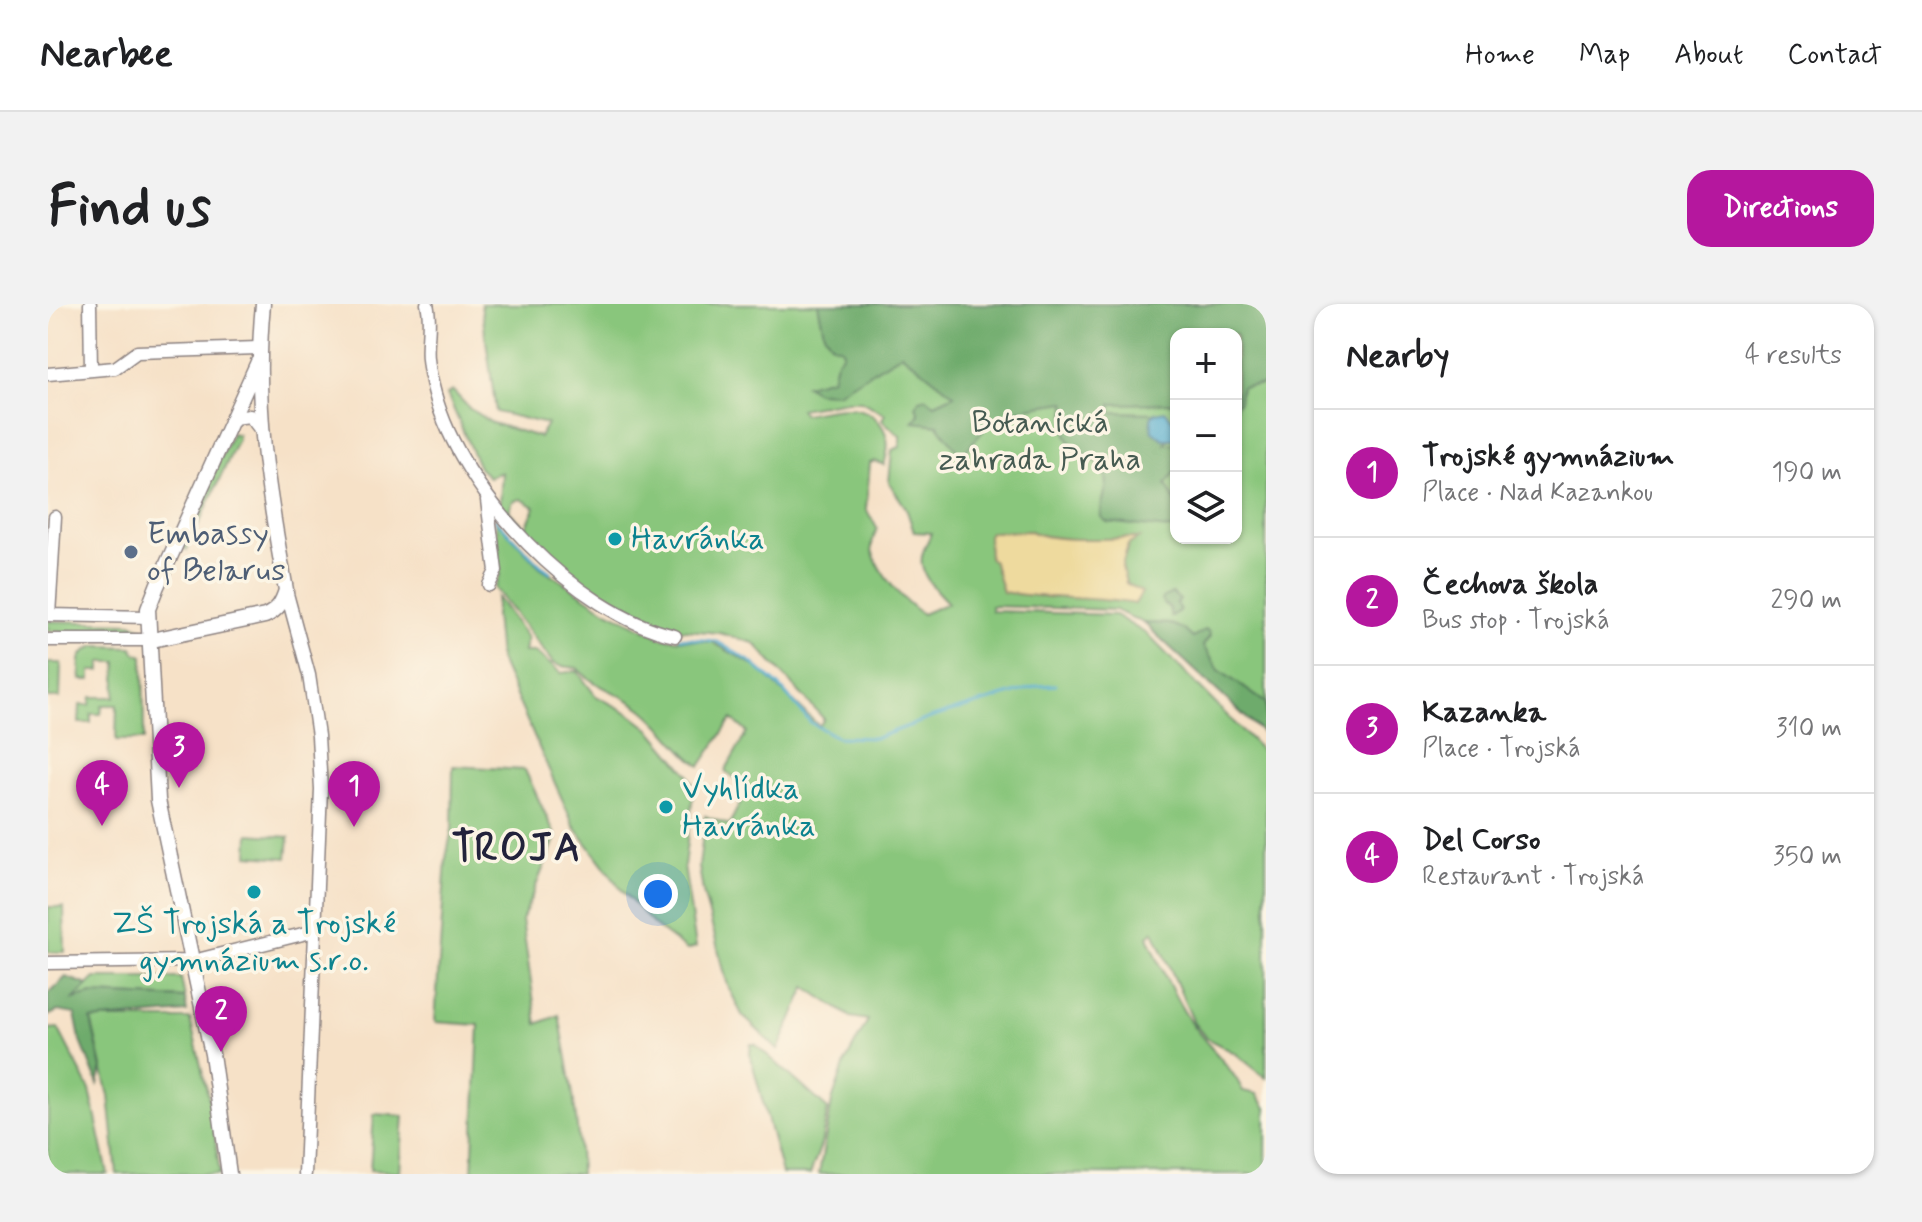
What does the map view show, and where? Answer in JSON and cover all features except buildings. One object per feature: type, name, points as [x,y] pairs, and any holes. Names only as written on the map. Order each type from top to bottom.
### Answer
[{"type":"street","points":[[90,304],[91,370]]},
{"type":"street","points":[[263,304],[258,355],[260,429],[286,590],[309,675],[318,736],[321,789],[305,1174]]},
{"type":"street","points":[[427,304],[428,359],[436,398],[458,450],[487,500],[542,560],[606,606],[662,633],[675,636]]},
{"type":"street","points":[[48,374],[115,368],[137,352],[258,355]]},
{"type":"street","points":[[229,1174],[212,1054],[158,800],[149,617],[150,602],[234,418],[258,355]]},
{"type":"street","points":[[234,418],[250,416],[260,429]]},
{"type":"street","points":[[487,500],[496,571],[489,585]]},
{"type":"street","points":[[55,517],[49,615],[149,617]]},
{"type":"street","points":[[48,640],[152,640],[265,616],[280,606],[286,590]]},
{"type":"street","points":[[48,963],[193,961],[315,931]]},
{"type":"green space","name":"Botanická zahrada Praha","points":[[481,304],[1266,304],[1266,736],[1144,623],[1115,610],[991,606],[992,611],[1115,615],[1148,635],[1266,755],[1266,1078],[1235,1053],[1206,1038],[1194,1023],[1154,931],[1148,936],[1172,990],[1190,1021],[1243,1091],[1257,1094],[1266,1108],[1266,1174],[927,1174],[917,1168],[923,1174],[819,1174],[832,1101],[845,1063],[868,1020],[851,1017],[806,987],[778,1050],[742,1015],[728,986],[699,867],[705,816],[729,825],[748,787],[725,771],[747,732],[732,719],[700,766],[641,708],[577,668],[553,663],[495,588],[500,575],[496,520],[540,567],[607,611],[662,638],[712,642],[758,668],[819,726],[824,719],[754,643],[720,633],[674,629],[612,597],[592,591],[539,547],[500,504],[502,472],[489,477],[479,468],[447,394],[453,391],[470,409],[492,423],[539,437],[547,424],[496,412]],"holes":[[[861,401],[885,414],[882,420],[900,436],[900,447],[892,450],[889,483],[906,508],[914,532],[931,533],[923,552],[922,567],[933,587],[948,603],[922,614],[893,587],[873,553],[872,544],[877,528],[866,509],[870,463],[875,461],[884,465],[887,453],[887,438],[880,423],[873,416],[855,409],[803,414],[800,409]],[[521,499],[535,507],[526,528],[509,511],[513,501]]]},
{"type":"green space","points":[[818,304],[1266,304],[1266,384],[1242,387],[1242,328],[1170,328],[1170,403],[1111,404],[1112,412],[1155,413],[1151,418],[1155,434],[1168,440],[1165,444],[1170,444],[1170,479],[1166,484],[1170,492],[1170,529],[1107,522],[1101,517],[1107,484],[1105,473],[1069,441],[1065,426],[1066,402],[1026,408],[990,423],[963,454],[958,452],[938,425],[913,422],[919,414],[916,406],[919,400],[926,398],[935,404],[954,395],[902,354],[837,393],[817,392],[805,385],[832,378],[836,362],[843,353],[842,348],[832,345],[824,333]]},
{"type":"green space","points":[[232,433],[238,435],[238,439],[187,550],[180,547]]},
{"type":"green space","points":[[1172,593],[1180,600],[1176,603],[1180,610],[1171,617],[1169,607],[1163,604],[1162,598]]},
{"type":"green space","points":[[497,597],[527,638],[524,652],[535,652],[561,673],[577,671],[596,696],[629,713],[651,730],[687,773],[694,787],[684,866],[696,947],[687,950],[654,925],[624,893],[574,826],[499,658],[495,615]]},
{"type":"green space","points":[[48,621],[132,623],[143,629],[138,635],[132,635],[130,631],[80,631],[78,635],[63,635],[61,631],[48,631]]},
{"type":"green space","points":[[1144,623],[1176,626],[1193,638],[1205,630],[1209,632],[1210,636],[1203,646],[1219,670],[1266,703],[1266,736]]},
{"type":"green space","points":[[95,646],[133,647],[134,652],[143,656],[144,740],[116,740],[117,705],[102,705],[101,714],[91,714],[91,723],[79,723],[80,705],[90,705],[91,697],[115,697],[117,662],[101,662],[101,671],[91,671],[91,680],[81,680],[82,656]]},
{"type":"green space","points":[[48,663],[61,663],[60,698],[48,698]]},
{"type":"green space","points":[[453,766],[525,770],[556,837],[522,920],[537,1024],[559,1015],[576,1114],[580,1174],[472,1174],[479,1025],[435,1022],[446,858],[452,829]]},
{"type":"green space","points":[[249,834],[289,837],[287,858],[248,855]]},
{"type":"green space","points":[[48,907],[64,907],[65,952],[48,952]]},
{"type":"green space","points":[[66,977],[88,985],[74,999],[92,994],[185,998],[187,1012],[91,1020],[102,1068],[98,1084],[80,1039],[75,1014],[58,1011],[48,1016],[48,994]]},
{"type":"green space","points":[[95,978],[181,978],[185,998],[92,994],[72,1000]]},
{"type":"green space","points":[[91,1019],[190,1019],[211,1108],[220,1174],[117,1174],[109,1096]]},
{"type":"green space","points":[[58,1028],[90,1090],[108,1174],[48,1174],[48,1029]]},
{"type":"green space","points":[[751,1044],[755,1044],[828,1109],[821,1145],[810,1174],[782,1174],[750,1054]]},
{"type":"green space","points":[[374,1114],[404,1116],[400,1172],[370,1170]]},
{"type":"sand","points":[[1030,531],[1067,538],[1139,538],[1128,545],[1122,566],[1126,583],[1142,592],[1135,604],[1003,592],[993,561],[989,558],[988,535],[990,532]]},
{"type":"water","points":[[1166,411],[1170,417],[1170,439],[1163,439],[1152,431],[1151,418],[1155,413]]},
{"type":"waterway","points":[[495,519],[550,572]]},
{"type":"waterway","points":[[680,638],[716,641],[751,662],[780,687],[811,723],[837,737],[876,738],[933,717],[1038,686],[1056,685]]},
{"type":"place","name":"Havránka","points":[[615,539]]},
{"type":"place","name":"Embassy of Belarus","points":[[131,552]]},
{"type":"place","name":"Kazanka","points":[[179,788]]},
{"type":"place","name":"Vyhlídka Havránka","points":[[666,807]]},
{"type":"place","name":"Del Corso","points":[[102,826]]},
{"type":"place","name":"Trojské gymnázium","points":[[354,827]]},
{"type":"place","name":"ZŠ Trojská a Trojské gymnázium s.r.o.","points":[[254,892]]},
{"type":"place","name":"Čechova škola","points":[[221,1052]]},
{"type":"district","name":"TROJA","points":[[517,849]]}]
